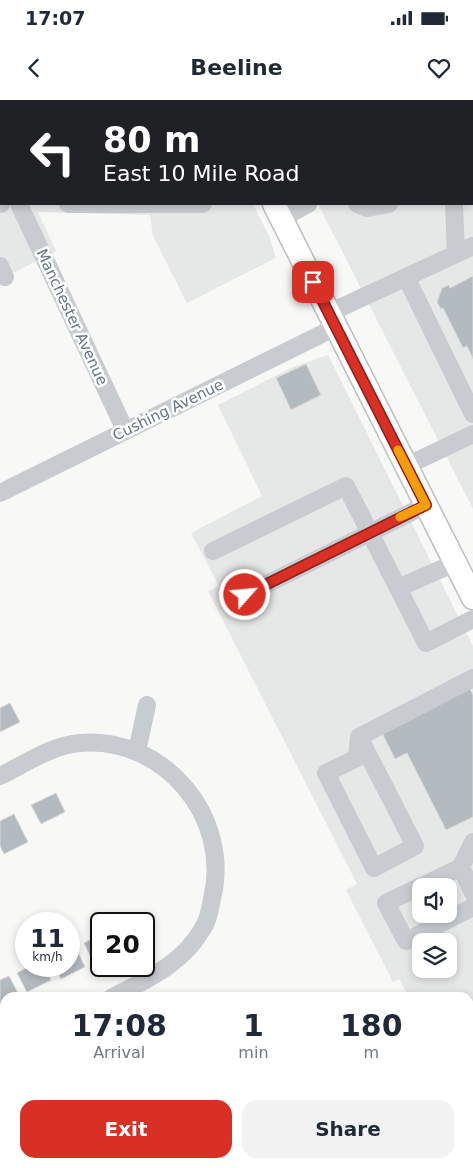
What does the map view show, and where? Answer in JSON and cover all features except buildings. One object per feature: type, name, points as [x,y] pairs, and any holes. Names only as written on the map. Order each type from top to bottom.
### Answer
[{"type":"main road","points":[[278,211],[473,598]]},
{"type":"street","name":"Manchester Avenue","points":[[19,205],[125,430]]},
{"type":"street","points":[[278,211],[304,205]]},
{"type":"street","points":[[360,205],[367,208],[383,205]]},
{"type":"street","points":[[454,205],[456,254]]},
{"type":"street","name":"Cushing Avenue","points":[[0,493],[125,430],[333,320],[406,277],[473,246]]},
{"type":"street","points":[[406,277],[473,414]]},
{"type":"street","points":[[406,466],[473,434]]},
{"type":"street","points":[[213,551],[346,486],[426,643],[473,619]]},
{"type":"street","points":[[245,595],[426,505]]},
{"type":"street","points":[[398,588],[455,563]]},
{"type":"street","points":[[359,737],[473,678]]},
{"type":"street","points":[[137,751],[147,706]]},
{"type":"street","points":[[359,737],[415,846],[374,868],[326,773],[357,758],[359,737]]},
{"type":"street","points":[[0,776],[57,748],[79,743],[99,743],[137,751],[172,772],[190,795],[207,824],[216,853],[216,884],[208,920],[186,952],[155,976],[123,992]]},
{"type":"street","points":[[439,878],[461,868],[473,842]]},
{"type":"street","points":[[461,868],[473,893]]},
{"type":"street","points":[[412,890],[386,903],[406,941],[441,923]]},
{"type":"street","points":[[457,915],[473,907]]},
{"type":"shaded area","points":[[0,205],[254,205],[270,238],[276,258],[187,303],[153,236],[150,215],[38,212],[56,251],[0,280]]},
{"type":"shaded area","points":[[319,205],[473,205],[473,509]]},
{"type":"shaded area","points":[[328,355],[473,646],[473,992],[406,992],[399,979],[393,982],[346,890],[357,884],[208,591],[219,586],[191,533],[262,496],[218,405],[293,367]]},
{"type":"slow traffic","points":[[398,450],[426,505],[400,517]]},
{"type":"route","points":[[245,595],[426,505],[313,282]]}]
